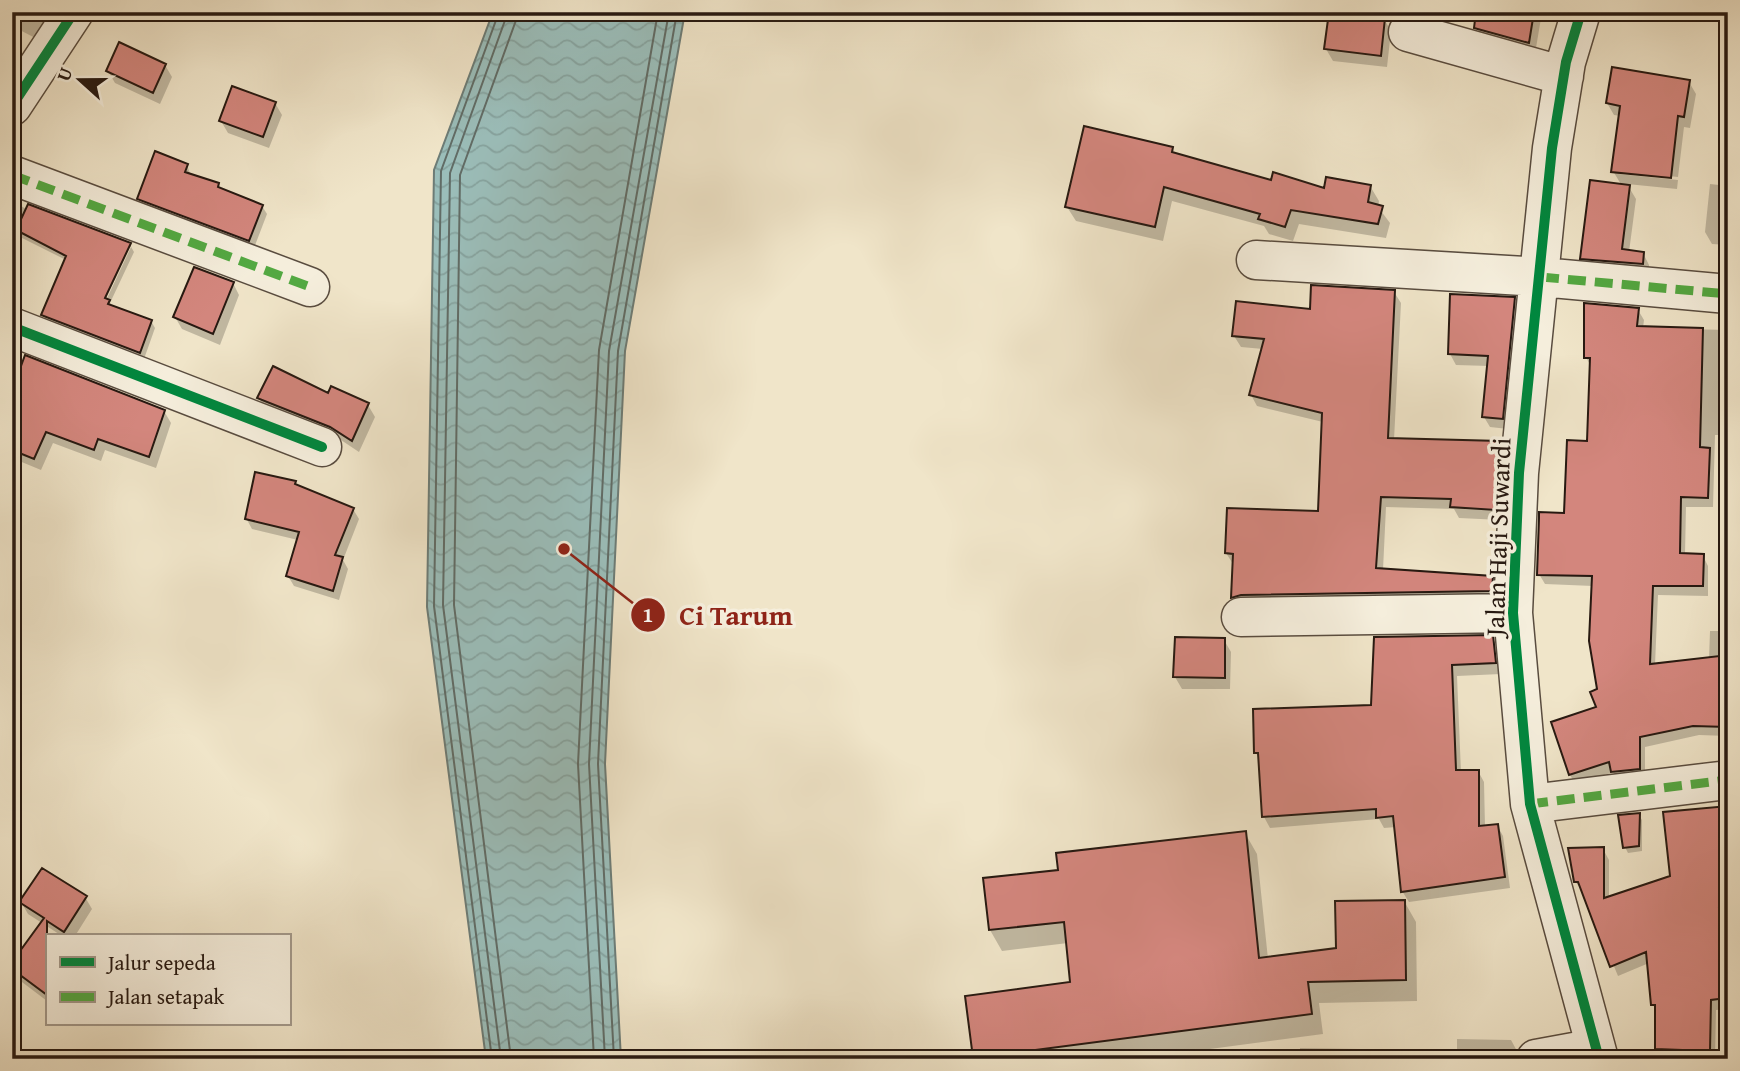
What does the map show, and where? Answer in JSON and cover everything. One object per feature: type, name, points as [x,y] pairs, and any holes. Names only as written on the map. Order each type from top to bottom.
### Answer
[{"type":"street","points":[[12,106],[74,12]]},
{"type":"street","name":"Jalan Haji Suwardi","points":[[1581,12],[1564,76],[1552,148],[1519,473],[1513,613],[1530,804],[1597,1053]]},
{"type":"street","points":[[1408,32],[1564,76]]},
{"type":"street","points":[[12,175],[310,287]]},
{"type":"street","points":[[1256,260],[1541,277],[1728,294]]},
{"type":"street","points":[[12,327],[323,447]]},
{"type":"street","points":[[1241,617],[1513,613]]},
{"type":"street","points":[[1530,804],[1728,780]]},
{"type":"street","points":[[1536,1059],[1597,1053]]},
{"type":"water","points":[[493,12],[685,12],[625,351],[605,764],[621,1059],[486,1059],[427,607],[434,170]]},
{"type":"building","points":[[1329,12],[1385,18],[1381,56],[1324,49]]},
{"type":"building","points":[[1476,12],[1534,12],[1529,43],[1474,28]]},
{"type":"building","points":[[119,42],[166,64],[153,93],[106,71]]},
{"type":"building","points":[[1612,67],[1690,80],[1684,117],[1678,116],[1671,178],[1611,172],[1620,106],[1606,103]]},
{"type":"building","points":[[232,86],[276,102],[263,137],[219,121]]},
{"type":"building","points":[[1084,126],[1173,147],[1172,152],[1271,180],[1273,172],[1324,188],[1326,177],[1371,185],[1368,202],[1383,206],[1378,224],[1291,210],[1285,227],[1258,219],[1260,214],[1164,187],[1155,227],[1065,207]]},
{"type":"building","points":[[155,151],[188,164],[185,172],[219,183],[218,187],[263,205],[249,241],[137,199]]},
{"type":"building","points":[[1590,180],[1630,185],[1622,249],[1644,252],[1643,264],[1580,259]]},
{"type":"building","points":[[28,204],[131,243],[105,298],[110,300],[108,304],[152,320],[140,353],[41,315],[66,256],[16,230]]},
{"type":"building","points":[[194,267],[234,282],[213,334],[173,317]]},
{"type":"building","points":[[1311,285],[1395,290],[1388,438],[1500,441],[1496,510],[1450,507],[1451,499],[1381,497],[1376,568],[1493,576],[1492,591],[1241,595],[1231,598],[1233,554],[1225,553],[1227,508],[1318,511],[1322,413],[1249,395],[1264,339],[1232,336],[1236,301],[1310,309]]},
{"type":"building","points":[[1450,294],[1515,297],[1503,419],[1482,417],[1488,356],[1448,354]]},
{"type":"building","points":[[1584,303],[1639,308],[1637,326],[1703,328],[1700,447],[1710,448],[1708,498],[1681,497],[1680,553],[1704,554],[1703,586],[1653,586],[1650,664],[1728,655],[1728,727],[1693,726],[1640,737],[1640,769],[1611,772],[1609,762],[1569,775],[1551,722],[1596,707],[1590,692],[1597,689],[1589,641],[1592,576],[1537,575],[1539,512],[1564,513],[1567,440],[1587,441],[1590,358],[1584,358]]},
{"type":"building","points":[[25,355],[165,410],[149,457],[98,439],[94,450],[46,432],[34,459],[12,450],[12,391]]},
{"type":"building","points":[[273,366],[328,393],[331,386],[369,403],[352,441],[330,427],[257,398]]},
{"type":"building","points":[[255,472],[296,481],[295,484],[354,508],[335,555],[343,557],[333,591],[286,576],[299,532],[245,519]]},
{"type":"building","points":[[1493,635],[1496,663],[1452,665],[1456,770],[1479,770],[1479,826],[1498,824],[1505,877],[1401,892],[1393,816],[1376,818],[1376,809],[1262,817],[1258,753],[1254,753],[1253,709],[1371,705],[1374,637]]},
{"type":"building","points":[[1175,637],[1225,638],[1225,678],[1173,677]]},
{"type":"building","points":[[1728,806],[1728,907],[1719,908],[1727,998],[1711,1000],[1710,1051],[1655,1049],[1655,1005],[1651,1005],[1646,952],[1610,967],[1578,882],[1574,882],[1568,848],[1604,847],[1604,898],[1670,876],[1663,812]]},
{"type":"building","points":[[1640,813],[1639,846],[1623,848],[1618,815]]},
{"type":"building","points":[[1246,831],[1259,958],[1336,948],[1335,901],[1405,900],[1406,980],[1308,982],[1312,1014],[973,1058],[965,996],[1070,982],[1064,922],[989,930],[983,878],[1058,870],[1056,853]]},
{"type":"building","points":[[42,868],[87,896],[64,932],[47,921],[46,994],[12,969],[12,962],[44,918],[19,902]]},
{"type":"marked path","points":[[12,175],[310,287]]},
{"type":"marked path","points":[[1541,277],[1728,294]]},
{"type":"marked path","points":[[1530,804],[1728,780]]},
{"type":"cycle path","points":[[12,106],[74,12]]},
{"type":"cycle path","points":[[1581,12],[1566,62],[1552,148],[1519,473],[1513,613],[1530,804],[1599,1059]]},
{"type":"cycle path","points":[[12,327],[322,447]]},
{"type":"place","name":"Ci Tarum","points":[[564,549]]}]
